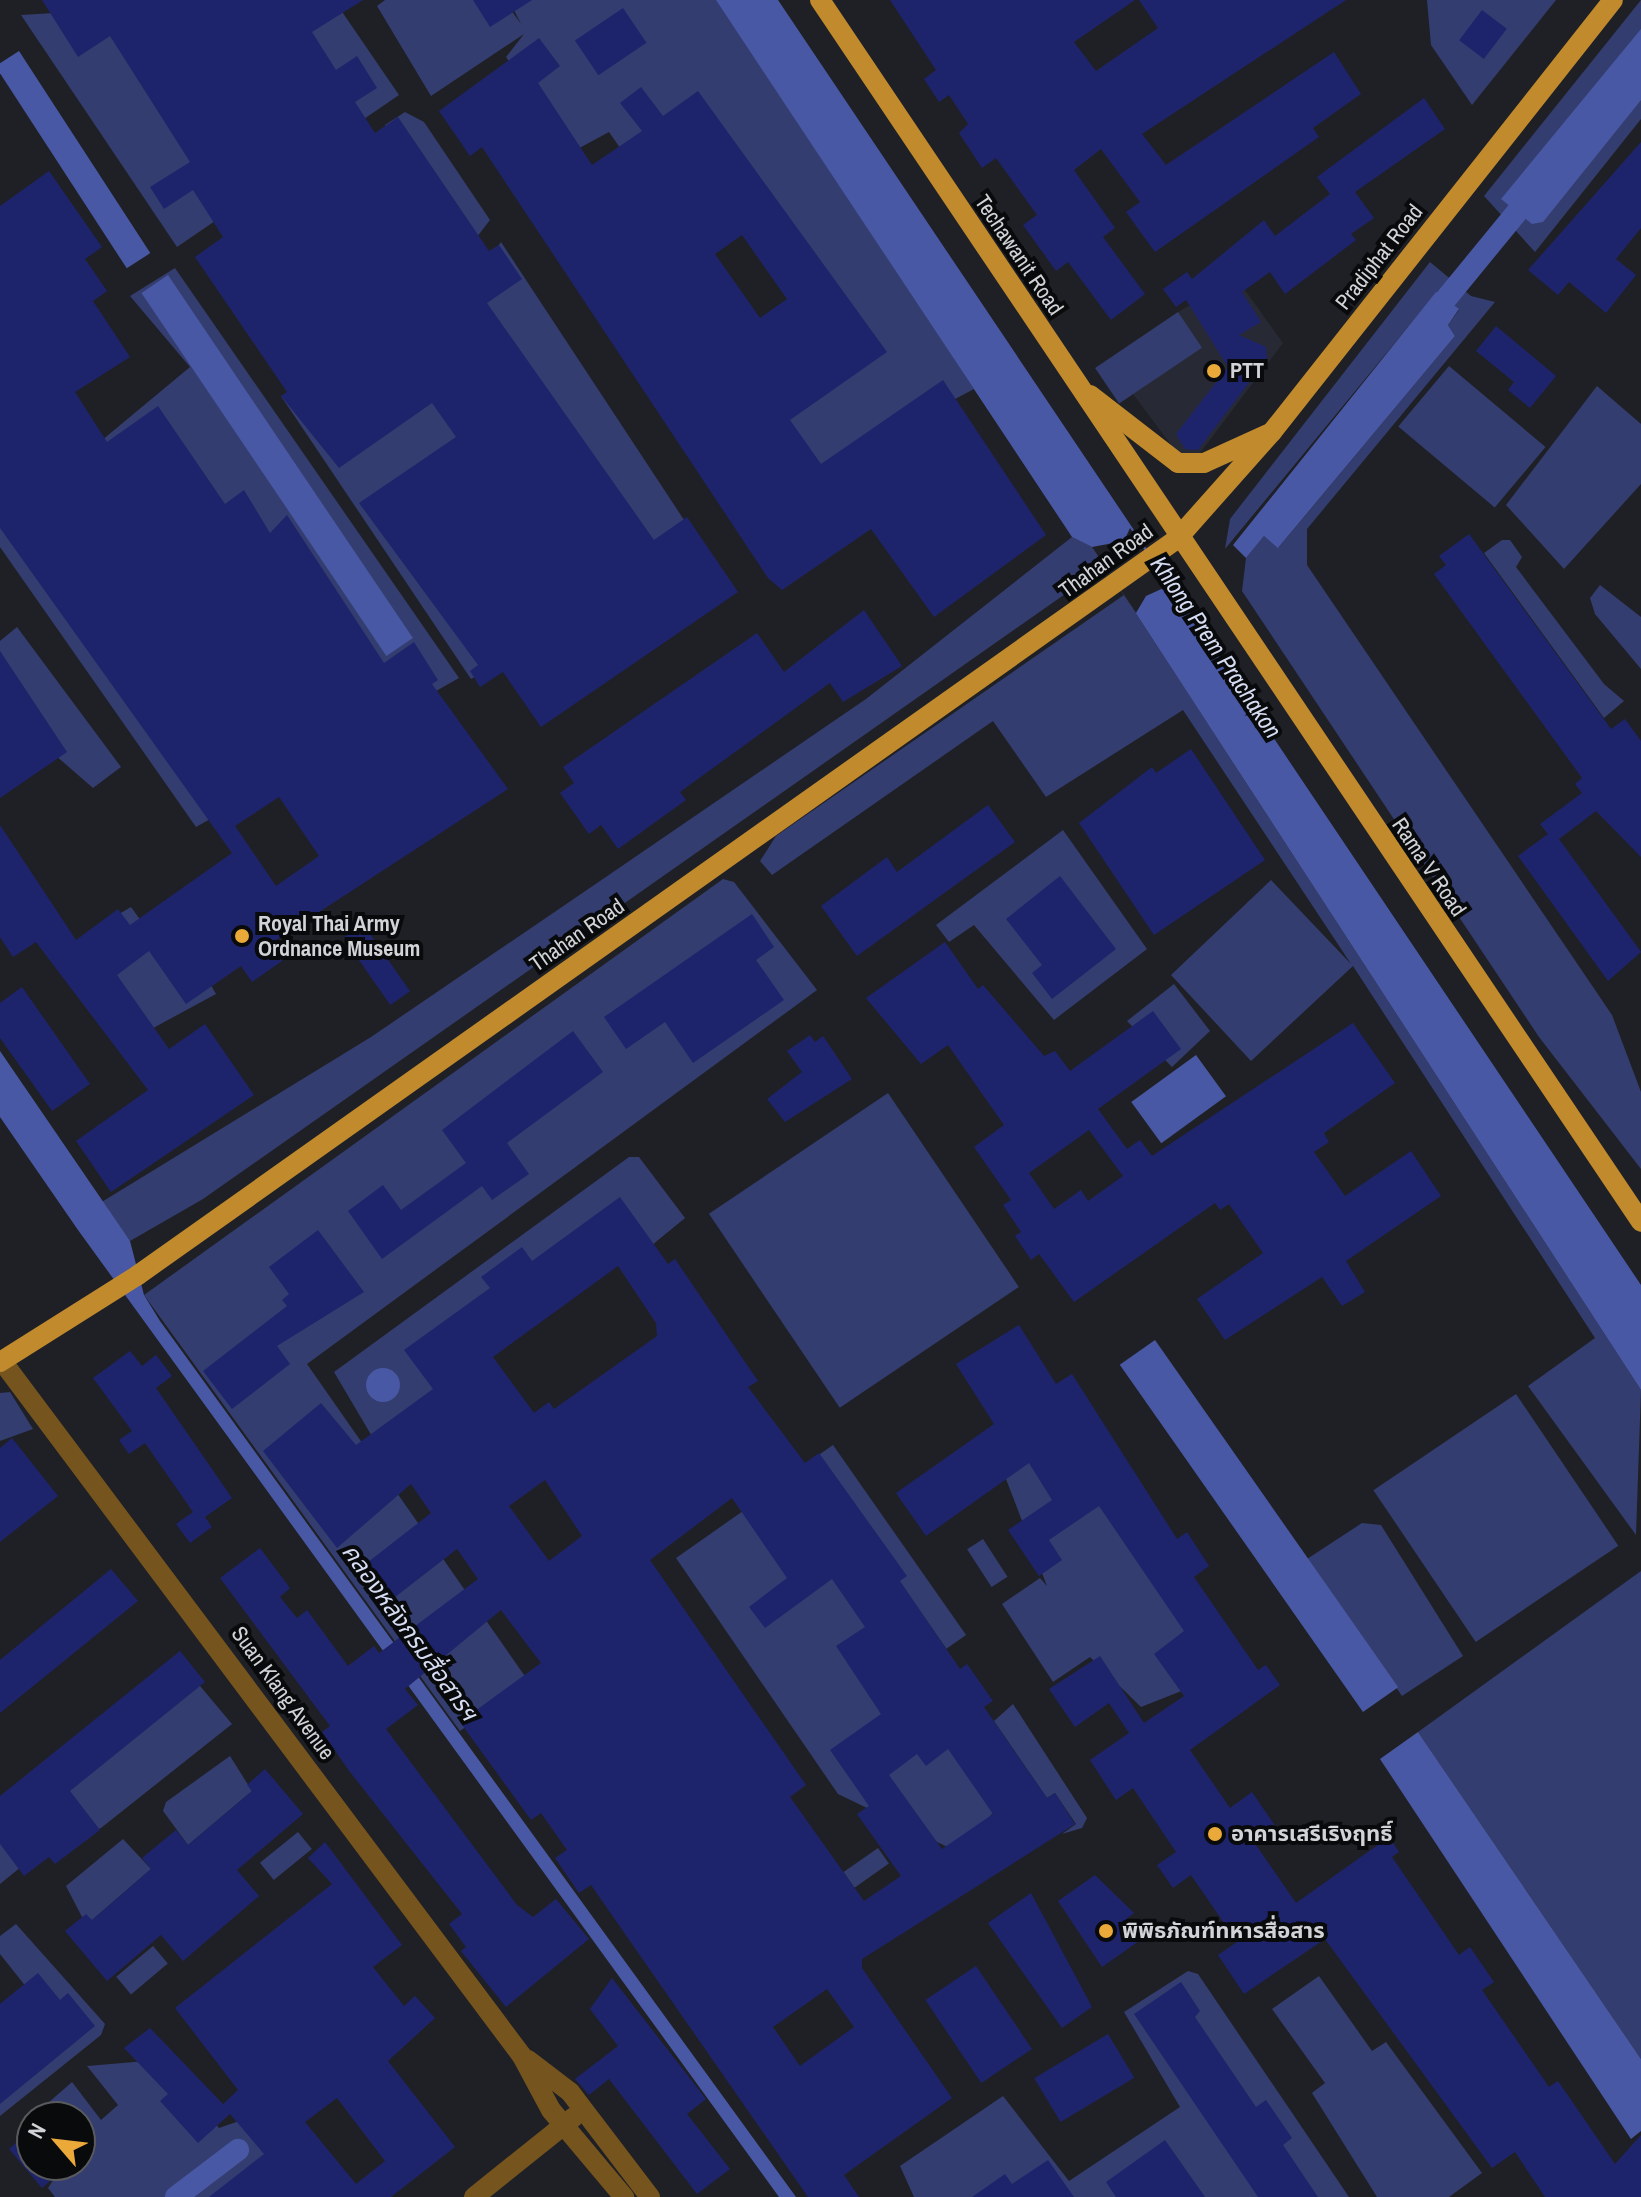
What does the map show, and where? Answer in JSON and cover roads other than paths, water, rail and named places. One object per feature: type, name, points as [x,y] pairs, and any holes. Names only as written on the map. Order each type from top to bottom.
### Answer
[{"type":"main road","name":"Techawanit Road","points":[[820,0],[1177,539]]},
{"type":"main road","name":"Pradiphat Road","points":[[1177,539],[1272,432],[1613,0]]},
{"type":"main road","points":[[1076,383],[1178,463],[1204,463],[1272,432]]},
{"type":"main road","name":"Thahan Road","points":[[1,1362],[138,1275],[1177,539]]},
{"type":"main road","name":"Rama V Road","points":[[1177,539],[1641,1222]]},
{"type":"street","name":"Suan Klang Avenue","points":[[1,1362],[522,2056],[564,2125],[624,2197]]},
{"type":"street","name":"Suan Klang Avenue","points":[[522,2056],[583,2109],[650,2197]]},
{"type":"street","points":[[474,2197],[583,2109]]},
{"type":"waterway","points":[[1427,322],[1535,190]]},
{"type":"waterway","points":[[176,2197],[238,2150]]},
{"type":"place","name":"PTT","points":[[1214,371]]},
{"type":"place","name":"Royal Thai Army Ordnance Museum","points":[[242,936]]},
{"type":"place","name":"อาคารเสรีเริงฤทธิ์","points":[[1215,1834]]},
{"type":"place","name":"พิพิธภัณฑ์ทหารสื่อสาร","points":[[1106,1931]]},
{"type":"water label","name":"Khlong Prem Prachakon","points":[[1216,647]]},
{"type":"water label","name":"คลองหลังกรมสื่อสารฯ","points":[[410,1632]]}]
